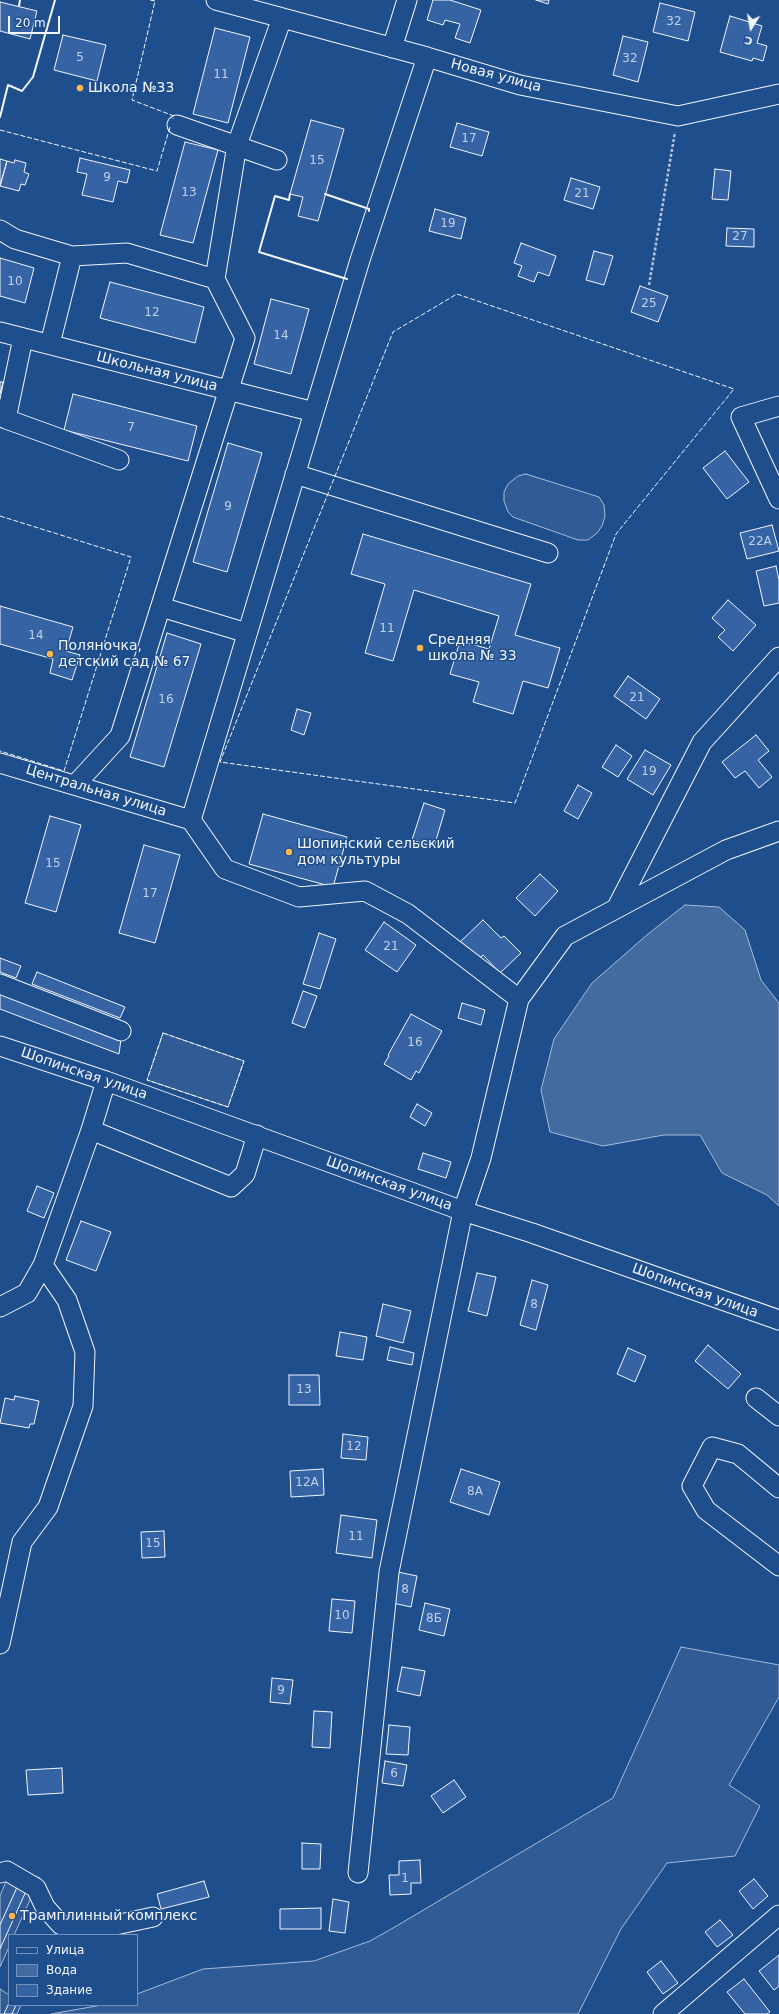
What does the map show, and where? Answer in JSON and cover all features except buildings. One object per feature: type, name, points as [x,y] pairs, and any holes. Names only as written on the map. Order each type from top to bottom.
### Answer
[{"type":"street","name":"Новая улица","points":[[216,0],[427,57],[520,85],[678,116],[779,94]]},
{"type":"street","points":[[392,48],[407,0]]},
{"type":"street","points":[[75,785],[120,736],[230,390],[245,338],[215,279],[237,145],[282,18]]},
{"type":"street","points":[[427,57],[360,260],[191,820],[225,868],[299,897],[365,891],[408,914],[519,999]]},
{"type":"street","points":[[177,126],[237,145],[277,160]]},
{"type":"street","points":[[0,230],[15,239],[72,256],[127,253],[215,279]]},
{"type":"street","points":[[50,344],[72,256]]},
{"type":"street","name":"Школьная улица","points":[[0,332],[314,412]]},
{"type":"street","points":[[23,338],[3,422],[119,460]]},
{"type":"street","points":[[779,406],[741,417],[779,499]]},
{"type":"street","points":[[295,474],[548,553]]},
{"type":"street","points":[[161,607],[247,633]]},
{"type":"street","points":[[616,909],[702,742],[779,657]]},
{"type":"street","name":"Центральная улица","points":[[0,763],[191,820]]},
{"type":"street","points":[[358,1873],[389,1572],[463,1211],[483,1150],[519,999],[565,936],[726,850],[779,831]]},
{"type":"street","points":[[0,984],[121,1031]]},
{"type":"street","name":"Шопинская улица","points":[[0,1046],[106,1081],[463,1211],[532,1233],[779,1320]]},
{"type":"street","points":[[0,1307],[27,1293],[42,1266],[91,1130],[106,1081]]},
{"type":"street","points":[[91,1130],[231,1187],[245,1174],[257,1135]]},
{"type":"street","points":[[0,1644],[22,1542],[48,1507],[82,1406],[85,1352],[67,1300],[42,1266]]},
{"type":"street","points":[[756,1398],[779,1416]]},
{"type":"street","points":[[779,1488],[738,1454],[712,1447],[692,1486],[706,1510],[779,1566]]},
{"type":"street","points":[[0,1873],[7,1871],[36,1888],[45,1907],[61,1925],[92,1930],[153,1917]]},
{"type":"street","points":[[663,2014],[779,1915]]},
{"type":"path","points":[[649,285],[678,116]]},
{"type":"shaded area","points":[[526,474],[599,497],[604,505],[605,516],[602,526],[597,533],[588,540],[578,540],[513,517],[508,512],[504,501],[504,492],[508,484],[518,476]]},
{"type":"shaded area","points":[[163,1033],[244,1061],[228,1107],[147,1080]]},
{"type":"shaded area","points":[[681,1647],[779,1665],[779,1697],[729,1785],[760,1806],[735,1856],[667,1863],[621,1929],[578,2014],[51,2014],[96,2006],[138,2006],[138,1994],[203,1969],[314,1961],[370,1941],[613,1798]]},
{"type":"shaded area","name":"Трамплинный комплекс","points":[[12,1867],[40,1878],[14,1934],[8,1934],[8,1949],[0,1967],[0,1896]]},
{"type":"shaded area","points":[[0,1989],[8,1994],[8,2006],[21,2006],[17,2014],[0,2014]]},
{"type":"water","points":[[685,905],[719,907],[745,930],[761,980],[779,1003],[779,1206],[767,1195],[722,1173],[700,1135],[664,1135],[603,1146],[550,1132],[541,1090],[554,1039],[592,983],[648,934]]},
{"type":"fence","points":[[0,117],[8,85],[22,91],[33,77],[55,0]]},
{"type":"fence","points":[[150,0],[155,1],[132,100],[174,116],[173,119]]},
{"type":"fence","points":[[0,130],[157,171],[170,127]]},
{"type":"fence","points":[[457,294],[734,389],[616,534],[515,803],[220,762],[393,332],[457,294]]},
{"type":"fence","points":[[0,516],[131,557],[64,771],[0,751]]},
{"type":"fence","points":[[163,1033],[244,1061],[228,1107],[147,1080],[163,1033]]},
{"type":"wall","points":[[19,6],[20,0]]},
{"type":"wall","points":[[0,117],[8,85],[22,91],[33,77],[55,0]]},
{"type":"wall","points":[[290,194],[289,200],[275,196],[259,252],[347,279]]},
{"type":"wall","points":[[325,194],[369,209],[369,211]]},
{"type":"place","name":"Школа №33","points":[[80,88]]},
{"type":"place","name":"Средняя школа № 33","points":[[420,648]]},
{"type":"place","name":"Поляночка, детский сад № 67","points":[[50,654]]},
{"type":"place","name":"Шопинский сельский дом культуры","points":[[289,852]]},
{"type":"place","name":"Трамплинный комплекс","points":[[12,1916]]}]
